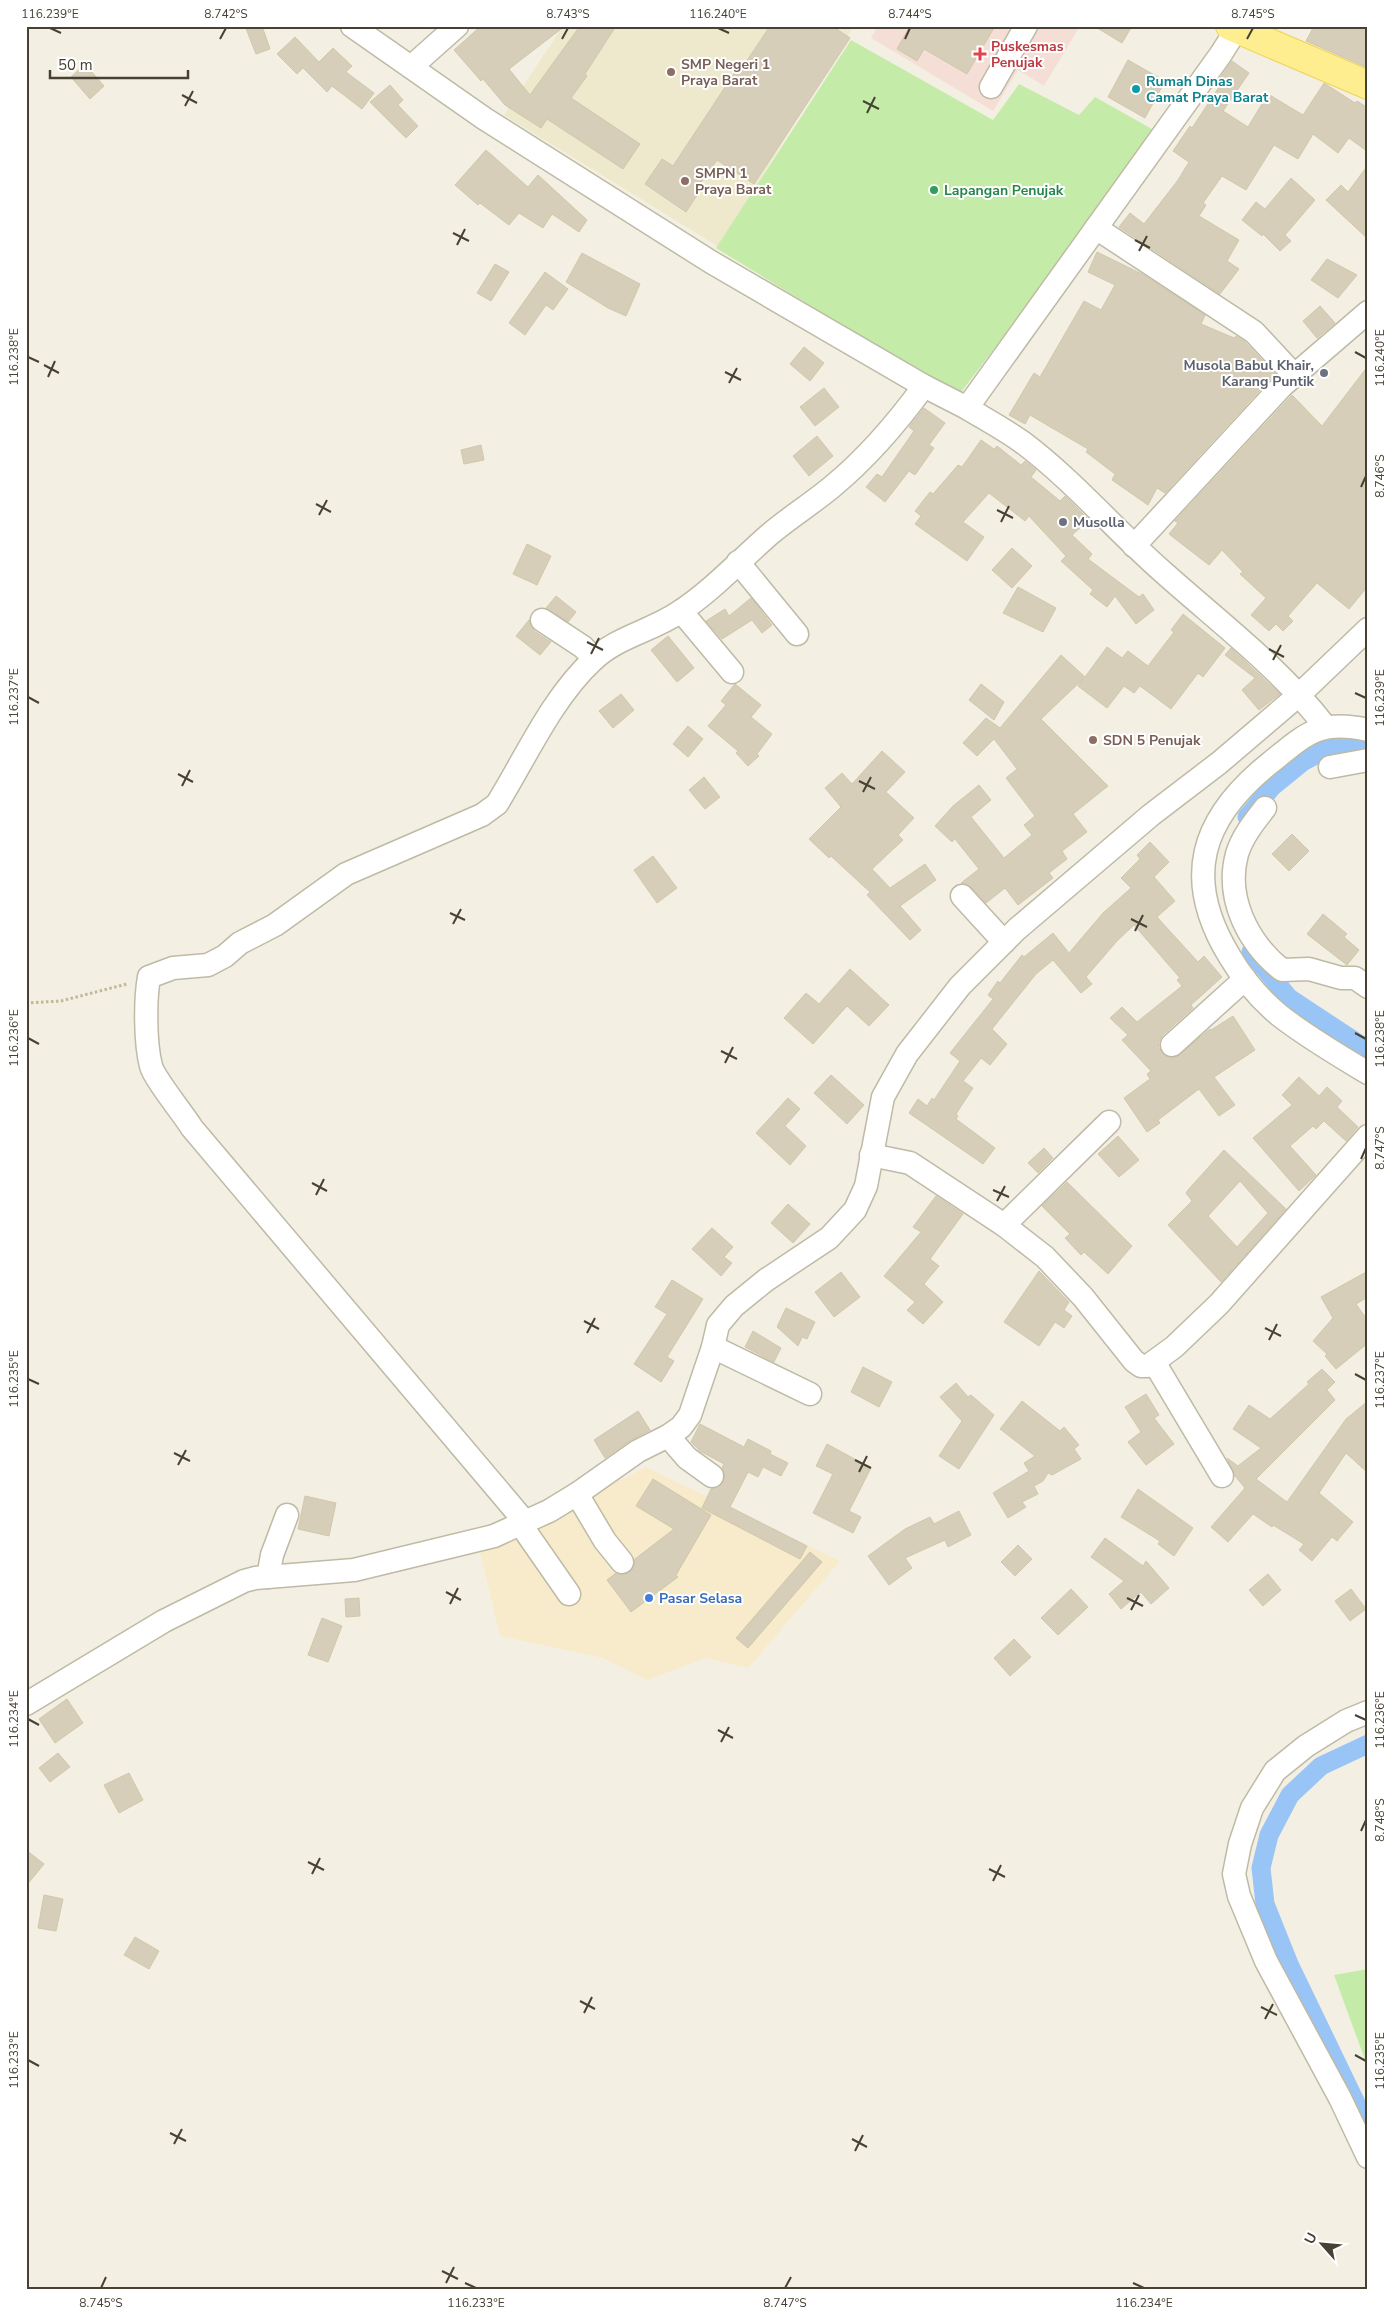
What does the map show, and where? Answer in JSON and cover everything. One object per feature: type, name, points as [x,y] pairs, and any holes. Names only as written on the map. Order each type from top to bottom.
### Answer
[{"type":"main road","points":[[1233,28],[1266,33],[1368,85]]},
{"type":"street","points":[[352,26],[486,119],[711,262],[924,386],[966,408],[1028,447],[1068,480],[1134,546],[1232,630],[1300,694],[1325,726]]},
{"type":"street","points":[[411,66],[456,26]]},
{"type":"street","points":[[992,87],[1026,26]]},
{"type":"street","points":[[966,408],[1096,228],[1233,28]]},
{"type":"street","points":[[1096,228],[1254,332],[1294,375]]},
{"type":"street","points":[[1134,546],[1294,375],[1368,312]]},
{"type":"street","points":[[569,1594],[524,1524],[192,1128],[151,1068],[147,1020],[149,977],[173,968],[208,965],[225,956],[240,943],[275,925],[346,874],[482,815],[497,804],[564,694],[594,658],[628,635],[681,611],[712,588],[738,562],[779,527],[832,487],[874,448],[897,423],[924,386]]},
{"type":"street","points":[[738,562],[797,634]]},
{"type":"street","points":[[681,611],[732,672]]},
{"type":"street","points":[[542,620],[583,647],[594,658]]},
{"type":"street","points":[[26,1704],[164,1622],[244,1581],[268,1577],[354,1570],[494,1536],[524,1524],[577,1494],[638,1451],[668,1436],[680,1427],[690,1415],[713,1347],[718,1325],[734,1306],[766,1280],[829,1238],[855,1210],[866,1186],[883,1097],[908,1054],[960,986],[1004,942],[1151,815],[1219,763],[1300,694],[1368,629]]},
{"type":"street","points":[[1368,730],[1325,726],[1310,733],[1288,748],[1246,782],[1225,811],[1208,844],[1202,877],[1204,896],[1217,937],[1245,979],[1278,1014],[1368,1073]]},
{"type":"street","points":[[1330,767],[1368,760]]},
{"type":"street","points":[[1225,811],[1255,819],[1237,855],[1235,888],[1240,915],[1255,942],[1282,970],[1309,969],[1341,978],[1355,978],[1368,988],[1364,994],[1368,996]]},
{"type":"street","points":[[962,896],[1004,942]]},
{"type":"street","points":[[1172,1045],[1245,979]]},
{"type":"street","points":[[1004,1225],[1109,1122]]},
{"type":"street","points":[[872,1155],[910,1163],[1004,1225],[1044,1256],[1077,1290],[1134,1361],[1141,1366],[1148,1366],[1174,1347],[1219,1304],[1368,1136]]},
{"type":"street","points":[[713,1347],[810,1394]]},
{"type":"street","points":[[1154,1362],[1222,1476]]},
{"type":"street","points":[[668,1436],[687,1458],[712,1476]]},
{"type":"street","points":[[577,1494],[605,1541],[622,1562]]},
{"type":"street","points":[[268,1577],[272,1554],[286,1515]]},
{"type":"street","points":[[1368,1712],[1346,1722],[1306,1746],[1275,1771],[1252,1808],[1240,1844],[1234,1874],[1239,1896],[1266,1961],[1340,2098],[1368,2157]]},
{"type":"path","points":[[26,1003],[61,1001],[87,996],[149,977]]},
{"type":"shaded area","name":"SMPN 1 Praya Barat","points":[[563,26],[854,26],[719,247],[504,115]]},
{"type":"shaded area","name":"Puskesmas Penujak","points":[[878,26],[1080,26],[1044,86],[1018,70],[993,111],[871,38]]},
{"type":"shaded area","name":"Pasar Selasa","points":[[646,1467],[840,1561],[748,1668],[706,1658],[647,1680],[603,1658],[500,1636],[480,1553]]},
{"type":"green space","name":"Lapangan Penujak","points":[[851,40],[993,120],[1019,84],[1079,115],[1095,97],[1159,133],[958,396],[716,248]]},
{"type":"green space","points":[[1368,1969],[1368,2068],[1334,1975]]},
{"type":"building","points":[[245,26],[262,26],[270,49],[256,54]]},
{"type":"building","points":[[481,26],[565,26],[509,69],[530,95],[580,26],[616,26],[585,74],[587,76],[571,98],[640,144],[623,169],[547,119],[541,128],[505,105],[483,79],[481,81],[454,50]]},
{"type":"building","points":[[770,26],[832,26],[850,38],[754,184],[717,160],[700,184],[703,186],[686,212],[645,184],[662,159],[673,166],[741,63],[744,65]]},
{"type":"building","points":[[910,26],[995,26],[967,74],[924,49],[917,61],[897,49]]},
{"type":"building","points":[[1094,26],[1132,26],[1122,43]]},
{"type":"building","points":[[1314,26],[1368,26],[1368,68],[1306,41]]},
{"type":"building","points":[[295,37],[319,62],[333,48],[352,66],[346,72],[374,93],[362,109],[332,86],[327,92],[303,68],[297,74],[277,54]]},
{"type":"building","name":"Rumah Dinas Camat Praya Barat","points":[[1128,60],[1165,81],[1145,118],[1108,97]]},
{"type":"building","points":[[1232,61],[1249,73],[1223,111],[1248,127],[1268,94],[1303,115],[1324,83],[1355,103],[1357,101],[1368,108],[1368,152],[1349,138],[1338,153],[1313,134],[1298,159],[1274,145],[1246,190],[1222,176],[1203,203],[1206,205],[1199,216],[1239,240],[1227,261],[1239,269],[1220,294],[1119,227],[1130,213],[1144,224],[1178,180],[1189,162],[1173,151],[1190,126],[1192,128],[1219,87],[1216,84]]},
{"type":"building","points":[[85,64],[104,86],[90,99],[71,77]]},
{"type":"building","points":[[390,85],[403,100],[398,105],[418,126],[406,138],[370,102]]},
{"type":"building","points":[[486,150],[528,187],[538,175],[587,220],[579,232],[552,214],[543,228],[519,213],[509,225],[480,203],[478,205],[455,185]]},
{"type":"building","points":[[1368,165],[1368,239],[1326,200],[1341,185],[1348,192]]},
{"type":"building","points":[[1291,178],[1315,200],[1285,235],[1291,241],[1280,251],[1263,234],[1262,236],[1242,220],[1256,202],[1265,209]]},
{"type":"building","points":[[1097,252],[1142,274],[1205,315],[1201,324],[1234,338],[1236,336],[1245,342],[1275,374],[1165,493],[1157,488],[1148,505],[1112,480],[1115,474],[1086,452],[1088,449],[1030,415],[1025,424],[1009,415],[1034,373],[1040,377],[1084,301],[1101,310],[1115,285],[1088,272]]},
{"type":"building","points":[[582,253],[640,284],[626,316],[608,308],[566,282]]},
{"type":"building","points":[[1327,259],[1357,275],[1338,298],[1311,280]]},
{"type":"building","points":[[495,264],[509,272],[491,301],[477,293]]},
{"type":"building","points":[[545,272],[568,289],[553,310],[546,305],[525,335],[509,323]]},
{"type":"building","points":[[1320,306],[1335,323],[1317,338],[1303,321]]},
{"type":"building","points":[[804,347],[824,363],[810,381],[790,364]]},
{"type":"building","points":[[1368,366],[1368,586],[1349,609],[1317,583],[1288,616],[1293,621],[1283,631],[1276,624],[1269,631],[1251,615],[1266,598],[1240,574],[1243,572],[1222,550],[1209,565],[1169,534],[1178,523],[1175,521],[1292,395],[1322,426]]},
{"type":"building","points":[[824,388],[839,407],[815,426],[800,407]]},
{"type":"building","points":[[924,408],[945,423],[929,445],[934,448],[915,475],[909,471],[885,502],[866,487],[877,474],[882,477],[914,431],[909,427]]},
{"type":"building","points":[[817,436],[833,456],[809,476],[793,456]]},
{"type":"building","points":[[981,440],[994,449],[997,446],[1021,465],[1025,461],[1036,470],[1031,477],[1060,501],[1065,496],[1089,520],[1072,535],[1092,554],[1088,559],[1139,597],[1143,594],[1154,610],[1136,624],[1115,596],[1107,607],[1090,594],[1093,590],[1061,561],[1066,556],[1029,516],[1025,521],[989,493],[963,522],[984,537],[967,561],[915,524],[921,516],[915,511],[930,492],[933,494],[958,465],[962,467]]},
{"type":"building","points":[[481,445],[484,460],[464,464],[461,450]]},
{"type":"building","points":[[527,544],[551,556],[537,585],[513,574]]},
{"type":"building","points":[[1012,548],[1032,566],[1012,588],[992,570]]},
{"type":"building","points":[[1018,587],[1056,608],[1043,632],[1003,613]]},
{"type":"building","points":[[556,596],[576,612],[568,622],[546,608]]},
{"type":"building","points":[[751,598],[772,625],[762,633],[752,620],[722,639],[706,621],[725,609],[729,616]]},
{"type":"building","points":[[1183,614],[1225,648],[1203,677],[1198,673],[1171,709],[1140,686],[1134,693],[1124,686],[1107,708],[1078,686],[1083,679],[1041,719],[1108,786],[1073,814],[1087,832],[1062,851],[1067,859],[1049,873],[1053,878],[1018,905],[1005,888],[986,903],[971,887],[961,883],[979,869],[955,839],[952,842],[935,826],[953,806],[979,785],[991,800],[971,817],[1004,858],[1032,835],[1024,825],[1035,816],[1006,778],[1017,769],[994,739],[977,756],[963,743],[986,718],[1000,728],[1061,655],[1085,677],[1107,647],[1122,658],[1128,651],[1148,666],[1174,632],[1171,630]]},
{"type":"building","points":[[529,620],[534,631],[551,642],[540,655],[516,636]]},
{"type":"building","points":[[668,636],[694,668],[677,682],[651,650]]},
{"type":"building","points":[[1231,648],[1280,694],[1259,710],[1242,690],[1255,678],[1225,655]]},
{"type":"building","points":[[735,684],[761,705],[751,717],[772,734],[757,754],[759,756],[748,766],[736,753],[738,751],[708,726],[726,705],[721,701]]},
{"type":"building","points":[[981,684],[1004,702],[994,720],[969,700]]},
{"type":"building","points":[[621,694],[634,710],[613,728],[599,711]]},
{"type":"building","points":[[688,726],[703,739],[688,757],[673,744]]},
{"type":"building","points":[[882,751],[905,772],[886,792],[914,818],[898,835],[903,840],[872,869],[890,888],[925,864],[936,880],[900,906],[921,930],[910,940],[867,895],[870,892],[831,856],[829,858],[809,839],[841,807],[825,788],[842,773],[852,784]]},
{"type":"building","points":[[704,777],[720,797],[705,809],[689,790]]},
{"type":"building","points":[[1292,834],[1309,851],[1289,871],[1272,854]]},
{"type":"building","points":[[1150,842],[1169,862],[1154,877],[1175,901],[1157,917],[1198,962],[1204,956],[1222,977],[1191,1005],[1193,1008],[1163,1035],[1159,1041],[1159,1048],[1168,1057],[1175,1058],[1210,1029],[1233,1016],[1255,1050],[1214,1077],[1235,1105],[1219,1116],[1199,1089],[1158,1120],[1160,1123],[1147,1132],[1124,1098],[1150,1079],[1147,1074],[1151,1071],[1122,1040],[1128,1035],[1110,1018],[1122,1007],[1137,1022],[1182,986],[1177,980],[1180,978],[1134,925],[1117,941],[1086,977],[1092,984],[1081,993],[1053,960],[1036,974],[992,1029],[1007,1044],[990,1065],[981,1058],[963,1081],[973,1088],[956,1114],[958,1116],[956,1119],[995,1148],[983,1164],[909,1113],[918,1099],[927,1106],[932,1098],[934,1100],[960,1061],[950,1053],[993,999],[988,995],[998,981],[1000,983],[1022,955],[1024,957],[1053,933],[1069,953],[1103,913],[1131,888],[1121,878],[1140,859],[1137,855]]},
{"type":"building","points":[[653,856],[677,888],[657,903],[634,870]]},
{"type":"building","points":[[1323,914],[1347,934],[1344,937],[1359,950],[1347,965],[1307,934]]},
{"type":"building","points":[[850,969],[889,1005],[869,1026],[847,1006],[813,1044],[784,1018],[806,993],[819,1004]]},
{"type":"building","points":[[831,1075],[864,1105],[847,1124],[814,1093]]},
{"type":"building","points":[[1299,1077],[1319,1096],[1327,1087],[1342,1101],[1337,1107],[1358,1127],[1346,1141],[1324,1121],[1316,1129],[1313,1126],[1290,1146],[1316,1175],[1299,1191],[1253,1138],[1292,1105],[1282,1095]]},
{"type":"building","points":[[788,1098],[800,1109],[785,1126],[806,1146],[790,1165],[756,1133]]},
{"type":"building","points":[[1118,1136],[1139,1160],[1119,1177],[1098,1154]]},
{"type":"building","points":[[1044,1148],[1053,1158],[1038,1173],[1028,1163]]},
{"type":"building","points":[[1224,1150],[1286,1209],[1221,1282],[1168,1225],[1192,1201],[1186,1193]],"holes":[[[1240,1181],[1268,1213],[1237,1247],[1208,1216]]]},
{"type":"building","points":[[1067,1182],[1132,1246],[1108,1274],[1084,1252],[1081,1255],[1065,1238],[1070,1234],[1042,1206]]},
{"type":"building","points":[[936,1196],[963,1214],[930,1259],[939,1266],[924,1284],[943,1302],[923,1324],[907,1310],[915,1302],[884,1276],[921,1232],[913,1227]]},
{"type":"building","points":[[788,1204],[810,1224],[793,1243],[771,1223]]},
{"type":"building","points":[[712,1228],[733,1247],[724,1257],[732,1263],[721,1276],[692,1249]]},
{"type":"building","points":[[1039,1271],[1069,1302],[1064,1310],[1072,1316],[1064,1328],[1055,1322],[1039,1346],[1004,1322]]},
{"type":"building","points":[[1368,1271],[1368,1297],[1356,1304],[1368,1321],[1368,1343],[1336,1369],[1325,1356],[1327,1354],[1313,1341],[1333,1318],[1321,1297]]},
{"type":"building","points":[[841,1272],[860,1297],[834,1317],[815,1292]]},
{"type":"building","points":[[672,1280],[703,1299],[667,1357],[674,1361],[661,1382],[634,1364],[667,1314],[655,1307]]},
{"type":"building","points":[[786,1308],[815,1322],[807,1339],[802,1337],[798,1346],[777,1327]]},
{"type":"building","points":[[753,1331],[781,1348],[774,1362],[745,1347]]},
{"type":"building","points":[[863,1367],[892,1382],[879,1407],[851,1392]]},
{"type":"building","points":[[1322,1369],[1335,1382],[1327,1390],[1335,1400],[1256,1479],[1287,1502],[1346,1419],[1368,1401],[1368,1473],[1346,1453],[1319,1493],[1353,1522],[1337,1541],[1332,1537],[1312,1561],[1299,1550],[1304,1544],[1273,1525],[1272,1527],[1253,1514],[1228,1542],[1211,1527],[1245,1488],[1235,1476],[1227,1458],[1238,1466],[1261,1448],[1233,1429],[1249,1405],[1270,1419],[1309,1384],[1307,1382]]},
{"type":"building","points":[[956,1383],[968,1397],[971,1395],[994,1415],[959,1469],[939,1456],[962,1421],[940,1397]]},
{"type":"building","points":[[1146,1394],[1159,1415],[1154,1418],[1174,1444],[1146,1465],[1128,1442],[1141,1432],[1125,1407]]},
{"type":"building","points":[[1022,1401],[1060,1431],[1064,1427],[1079,1445],[1074,1449],[1081,1459],[1052,1475],[1048,1473],[1043,1481],[1034,1486],[1038,1494],[1022,1502],[1026,1507],[1008,1518],[993,1493],[1029,1471],[1024,1463],[1035,1456],[1000,1429]]},
{"type":"building","points":[[638,1411],[650,1430],[631,1440],[605,1458],[594,1440]]},
{"type":"building","points":[[700,1424],[744,1447],[748,1439],[771,1451],[770,1454],[788,1463],[781,1476],[763,1467],[758,1477],[748,1472],[730,1507],[807,1546],[800,1559],[702,1508],[711,1489],[722,1484],[725,1477],[722,1468],[724,1464],[700,1451],[691,1442]]},
{"type":"building","points":[[827,1444],[871,1468],[849,1511],[861,1517],[853,1533],[813,1513],[833,1474],[816,1466]]},
{"type":"building","points":[[653,1479],[711,1515],[676,1575],[678,1577],[631,1612],[607,1580],[616,1573],[624,1575],[630,1572],[634,1566],[635,1559],[674,1529],[636,1506]]},
{"type":"building","points":[[1138,1489],[1193,1528],[1174,1556],[1158,1544],[1160,1541],[1121,1517]]},
{"type":"building","points":[[305,1496],[336,1503],[329,1536],[298,1529]]},
{"type":"building","points":[[959,1511],[971,1535],[948,1547],[945,1540],[905,1558],[912,1568],[889,1585],[868,1556],[905,1529],[930,1517],[934,1524]]},
{"type":"building","points":[[1105,1538],[1143,1566],[1146,1561],[1169,1588],[1151,1604],[1141,1592],[1121,1609],[1109,1594],[1124,1581],[1091,1557]]},
{"type":"building","points":[[1018,1545],[1032,1559],[1015,1576],[1001,1562]]},
{"type":"building","points":[[810,1552],[822,1562],[748,1648],[736,1638]]},
{"type":"building","points":[[1268,1574],[1281,1590],[1263,1606],[1249,1590]]},
{"type":"building","points":[[1071,1589],[1088,1607],[1058,1635],[1041,1618]]},
{"type":"building","points":[[1351,1589],[1366,1609],[1350,1621],[1335,1601]]},
{"type":"building","points":[[359,1598],[360,1616],[346,1617],[345,1599]]},
{"type":"building","points":[[322,1618],[342,1626],[328,1662],[308,1655]]},
{"type":"building","points":[[1014,1639],[1031,1657],[1010,1676],[994,1658]]},
{"type":"building","points":[[67,1699],[83,1723],[55,1743],[39,1719]]},
{"type":"building","points":[[58,1753],[70,1767],[50,1782],[39,1768]]},
{"type":"building","points":[[129,1773],[143,1800],[119,1813],[104,1785]]},
{"type":"building","points":[[26,1850],[44,1864],[26,1886]]},
{"type":"building","points":[[44,1895],[63,1899],[56,1931],[38,1928]]},
{"type":"building","points":[[135,1937],[159,1951],[149,1969],[124,1955]]},
{"type":"waterway","points":[[1247,817],[1272,787],[1304,761],[1339,743],[1368,743]]},
{"type":"waterway","points":[[1251,952],[1289,998],[1368,1050]]},
{"type":"waterway","points":[[1368,1744],[1321,1766],[1290,1795],[1269,1835],[1261,1868],[1265,1904],[1289,1964],[1368,2128]]},
{"type":"place","name":"Puskesmas Penujak","points":[[980,54]]},
{"type":"place","name":"SMP Negeri 1 Praya Barat","points":[[671,72]]},
{"type":"place","name":"Rumah Dinas Camat Praya Barat","points":[[1136,89]]},
{"type":"place","name":"SMPN 1 Praya Barat","points":[[685,181]]},
{"type":"place","name":"Lapangan Penujak","points":[[934,190]]},
{"type":"place","name":"Musola Babul Khair, Karang Puntik","points":[[1324,373]]},
{"type":"place","name":"Musolla","points":[[1063,522]]},
{"type":"place","name":"SDN 5 Penujak","points":[[1093,740]]},
{"type":"place","name":"Pasar Selasa","points":[[649,1598]]}]
